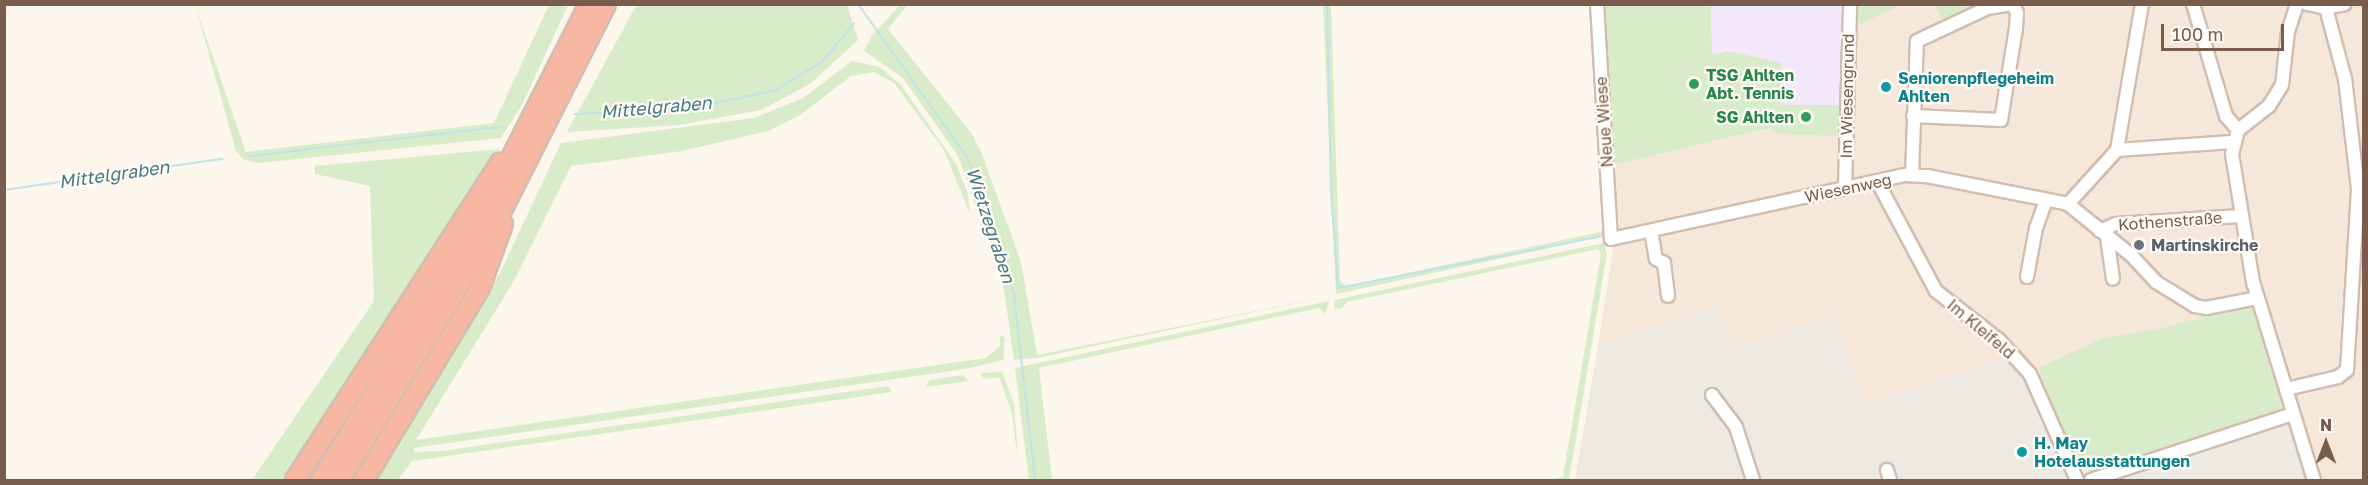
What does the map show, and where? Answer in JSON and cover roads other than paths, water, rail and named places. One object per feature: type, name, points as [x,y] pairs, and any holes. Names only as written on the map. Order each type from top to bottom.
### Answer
[{"type":"highway","points":[[321,480],[475,229],[535,116],[589,4]]},
{"type":"highway","points":[[340,480],[511,197],[606,4]]},
{"type":"highway","points":[[295,480],[481,188],[535,116]]},
{"type":"highway","points":[[364,480],[372,472],[480,288],[494,256],[511,197]]},
{"type":"street","name":"Neue Wiese","points":[[1597,4],[1611,239]]},
{"type":"street","name":"Im Wiesengrund","points":[[1845,188],[1850,4]]},
{"type":"street","points":[[1912,175],[1913,116],[1917,41],[1987,8],[2012,4],[2017,13],[2016,28],[2001,120],[1913,116]]},
{"type":"street","points":[[2142,4],[2117,150],[2068,204],[2156,282],[2195,306],[2206,308],[2258,298]]},
{"type":"street","points":[[2193,4],[2226,116],[2235,136],[2241,216],[2258,298],[2314,480]]},
{"type":"street","points":[[2117,150],[2235,136],[2269,106],[2282,85],[2288,31],[2296,4]]},
{"type":"street","points":[[2307,4],[2326,8],[2345,4]]},
{"type":"street","points":[[2286,389],[2338,377],[2347,370],[2358,189],[2345,79],[2326,8]]},
{"type":"street","name":"Wiesenweg","points":[[1611,239],[1912,175],[2068,204]]},
{"type":"street","name":"Im Kleifeld","points":[[1877,181],[1936,291],[1999,340],[2030,374],[2077,480]]},
{"type":"street","points":[[2027,277],[2036,228],[2046,200]]},
{"type":"street","name":"Kothenstraße","points":[[2104,234],[2116,224],[2241,216]]},
{"type":"street","points":[[1651,231],[1656,259],[1664,263],[1668,296]]},
{"type":"street","points":[[2104,234],[2113,279]]},
{"type":"street","points":[[1712,395],[1736,427],[1753,480]]},
{"type":"street","points":[[2091,480],[2293,414]]},
{"type":"waterway","name":"Wietzegraben","points":[[858,4],[968,158],[1014,295],[1035,480]]},
{"type":"waterway","points":[[1327,4],[1331,191],[1338,288],[1604,236]]},
{"type":"waterway","name":"Mittelgraben","points":[[575,114],[697,107],[776,90],[823,61],[854,23]]},
{"type":"waterway","name":"Mittelgraben","points":[[249,156],[501,127]]},
{"type":"waterway","name":"Mittelgraben","points":[[4,190],[223,159]]},
{"type":"place","name":"TSG Ahlten Abt. Tennis","points":[[1694,84]]},
{"type":"place","name":"Seniorenpflegeheim Ahlten","points":[[1886,87]]},
{"type":"place","name":"SG Ahlten","points":[[1806,117]]},
{"type":"place","name":"Martinskirche","points":[[2139,245]]},
{"type":"place","name":"H. May Hotelausstattungen","points":[[2022,452]]}]
